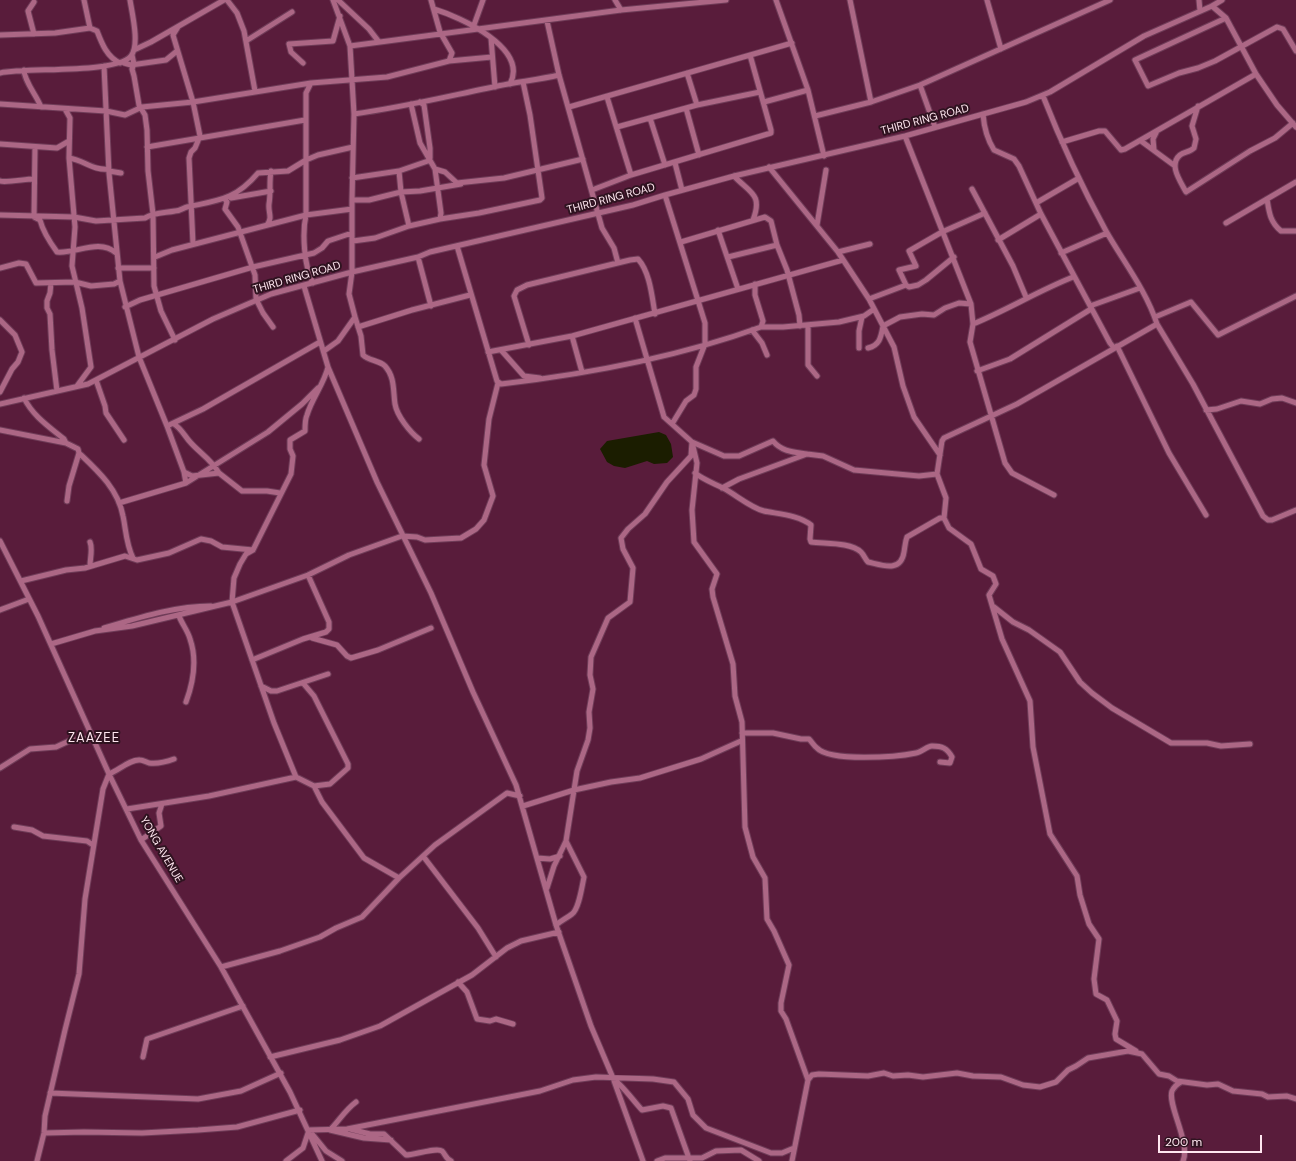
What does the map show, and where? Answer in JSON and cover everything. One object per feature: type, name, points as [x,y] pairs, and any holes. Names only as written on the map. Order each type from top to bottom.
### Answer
[{"type":"street","points":[[84,0],[90,28]]},
{"type":"street","points":[[130,0],[136,38],[133,53],[134,64],[132,69],[139,105],[142,107],[145,115],[148,171],[153,214],[155,257],[154,286],[162,311],[175,340]]},
{"type":"street","points":[[122,63],[133,53],[224,0]]},
{"type":"street","points":[[227,0],[237,13],[246,41],[255,91]]},
{"type":"street","points":[[333,0],[350,46],[354,114],[352,272],[349,294],[362,342],[363,355],[379,362],[390,374],[395,394],[395,406],[411,432],[419,439]]},
{"type":"street","points":[[338,0],[370,28],[379,42]]},
{"type":"street","points":[[432,0],[440,32],[452,54],[448,61]]},
{"type":"street","points":[[475,27],[483,0]]},
{"type":"street","points":[[615,0],[621,10]]},
{"type":"street","points":[[350,46],[475,27],[547,21],[682,2],[726,0]]},
{"type":"street","points":[[776,0],[808,90],[824,156]]},
{"type":"street","points":[[850,0],[871,102]]},
{"type":"street","points":[[987,0],[1001,49]]},
{"type":"street","points":[[815,116],[871,102],[920,84],[1110,0]]},
{"type":"street","points":[[1198,0],[1200,11]]},
{"type":"street","name":"THIRD RING ROAD","points":[[0,404],[77,386],[96,380],[213,319],[256,299],[352,272],[418,257],[430,252],[598,214],[633,205],[665,194],[769,167],[824,156],[905,136],[1043,96],[1144,36],[1212,6],[1222,0]]},
{"type":"street","points":[[34,2],[28,11],[34,34]]},
{"type":"street","points":[[1140,141],[1175,166],[1186,191],[1189,192],[1250,151],[1275,138],[1295,125],[1277,105],[1256,74],[1226,18],[1212,6]]},
{"type":"street","points":[[434,9],[460,18],[491,38],[512,62],[513,76],[510,84]]},
{"type":"street","points":[[246,41],[292,12]]},
{"type":"street","points":[[303,63],[291,52],[289,44],[332,41],[340,16]]},
{"type":"street","points":[[1226,18],[1135,60],[1148,86],[1179,73],[1198,68],[1276,27],[1283,29],[1296,51]]},
{"type":"street","points":[[547,21],[559,75],[602,228],[614,248],[618,263]]},
{"type":"street","points":[[178,27],[173,35],[193,102],[200,136],[189,158],[193,244]]},
{"type":"street","points":[[0,35],[34,34],[90,28],[97,31],[103,46],[114,60],[122,63]]},
{"type":"street","points":[[167,33],[173,35]]},
{"type":"street","points":[[491,38],[495,87]]},
{"type":"street","points":[[569,107],[792,43]]},
{"type":"street","points":[[0,73],[24,70],[104,66],[122,63],[134,64],[166,60],[177,51]]},
{"type":"street","points":[[592,190],[631,175],[771,133],[764,102],[750,55]]},
{"type":"street","points":[[0,104],[106,111],[125,115],[142,107],[193,102],[311,83],[352,81],[387,77],[448,61],[492,57]]},
{"type":"street","points":[[104,66],[113,220],[118,268],[125,307],[139,357],[167,426],[184,472],[186,483]]},
{"type":"street","points":[[24,70],[25,78],[36,94],[41,107]]},
{"type":"street","points":[[687,73],[697,105]]},
{"type":"street","points":[[1062,142],[1099,131],[1105,131],[1121,150],[1156,132],[1198,106],[1256,74]]},
{"type":"street","points":[[354,114],[387,110],[420,102],[559,75]]},
{"type":"street","points":[[352,242],[375,238],[441,216],[447,218],[540,200],[543,195],[523,82]]},
{"type":"street","points":[[311,83],[306,93],[306,215],[304,224],[308,276],[313,283]]},
{"type":"street","points":[[920,84],[935,127]]},
{"type":"street","points":[[764,102],[808,90]]},
{"type":"street","points":[[617,127],[697,105],[760,92]]},
{"type":"street","points":[[1043,96],[1062,142],[1107,233],[1140,288],[1157,324],[1206,410],[1263,516],[1272,520],[1296,510]]},
{"type":"street","points":[[607,97],[631,175]]},
{"type":"street","points":[[420,102],[424,105],[426,113],[430,158]]},
{"type":"street","points":[[411,104],[420,143],[435,169],[441,216]]},
{"type":"street","points":[[1175,166],[1176,160],[1179,156],[1194,148],[1196,139],[1193,122],[1198,106]]},
{"type":"street","points":[[686,108],[699,155]]},
{"type":"street","points":[[65,109],[70,118],[69,158],[74,217],[74,251],[72,266],[82,308],[91,367],[77,386]]},
{"type":"street","points":[[70,118],[78,110]]},
{"type":"street","points":[[982,114],[987,135],[994,150],[1014,159],[1019,166],[1041,214],[1073,277],[1110,343],[1116,347],[1169,453],[1206,515]]},
{"type":"street","points":[[650,118],[666,165]]},
{"type":"street","points":[[147,147],[199,139],[243,129],[305,120]]},
{"type":"street","points":[[1154,151],[1153,138],[1156,132]]},
{"type":"street","points":[[905,136],[942,232],[954,257],[971,304],[973,324],[970,342],[977,371],[1005,463],[1012,473],[1054,494]]},
{"type":"street","points":[[0,144],[57,148],[69,141]]},
{"type":"street","points":[[34,216],[33,179],[35,147]]},
{"type":"street","points":[[227,198],[245,188],[258,173],[288,171],[306,160],[353,147]]},
{"type":"street","points":[[69,158],[79,160],[89,167],[121,173]]},
{"type":"street","points":[[352,178],[399,171],[428,161],[430,158]]},
{"type":"street","points":[[352,200],[369,200],[401,192],[420,191],[504,178],[538,169],[583,160]]},
{"type":"street","points":[[675,162],[682,190]]},
{"type":"street","points":[[769,167],[838,252],[869,299],[894,348],[903,386],[914,417],[941,456]]},
{"type":"street","points":[[435,169],[445,172],[461,184]]},
{"type":"street","points":[[817,225],[826,170]]},
{"type":"street","points":[[267,225],[271,217],[269,206],[271,171]]},
{"type":"street","points":[[399,171],[401,192],[409,226]]},
{"type":"street","points":[[734,176],[755,196],[758,207],[753,220]]},
{"type":"street","points":[[1036,203],[1079,178]]},
{"type":"street","points":[[0,181],[33,179]]},
{"type":"street","points":[[1226,223],[1296,182]]},
{"type":"street","points":[[972,189],[1013,266],[1026,297]]},
{"type":"street","points":[[0,215],[74,217],[86,220],[145,218],[153,214],[178,211],[192,206],[227,198],[271,191]]},
{"type":"street","points":[[665,194],[700,300],[705,323],[705,344],[696,367],[696,388],[694,395],[686,401],[672,424]]},
{"type":"street","points":[[227,198],[225,209],[238,227],[253,267],[256,299],[263,313],[273,327]]},
{"type":"street","points":[[1267,200],[1269,214],[1275,226],[1281,231],[1296,230]]},
{"type":"street","points":[[155,257],[193,244],[306,215],[352,209]]},
{"type":"street","points":[[906,285],[899,270],[916,266],[909,251],[942,232],[985,213]]},
{"type":"street","points":[[998,240],[1041,214]]},
{"type":"street","points":[[34,216],[40,220],[45,235],[56,252],[67,253],[86,247],[107,247],[116,253]]},
{"type":"street","points":[[680,242],[765,217],[771,221],[777,245],[788,275],[799,315],[800,326]]},
{"type":"street","points":[[718,230],[738,289]]},
{"type":"street","points":[[125,307],[140,300],[253,267],[314,253],[322,248],[328,241],[352,233]]},
{"type":"street","points":[[1061,253],[1107,233]]},
{"type":"street","points":[[838,252],[870,244]]},
{"type":"street","points":[[728,257],[777,245]]},
{"type":"street","points":[[95,631],[132,626],[232,602],[308,575],[349,556],[402,536],[417,537],[425,540],[461,538],[476,529],[484,520],[492,496],[484,465],[489,419],[498,383],[470,295],[457,246]]},
{"type":"street","points":[[418,257],[431,306]]},
{"type":"street","points":[[869,299],[906,285],[908,287],[918,285],[954,257]]},
{"type":"street","points":[[529,345],[514,296],[517,290],[527,285],[638,259],[649,282],[655,314]]},
{"type":"street","points":[[488,352],[572,336],[634,318],[655,314],[842,260]]},
{"type":"street","points":[[0,268],[19,263],[26,264],[35,282],[75,282],[91,286],[114,284],[120,281]]},
{"type":"street","points":[[118,268],[154,268]]},
{"type":"street","points":[[973,324],[996,314],[1026,297],[1073,277]]},
{"type":"street","points":[[51,283],[47,308],[50,314],[53,363],[57,391]]},
{"type":"street","points":[[755,284],[756,301],[764,321],[761,327]]},
{"type":"street","points":[[304,286],[328,368],[377,482],[431,593],[520,796],[547,888],[556,925],[591,1026],[613,1079],[643,1161]]},
{"type":"street","points":[[977,371],[1010,359],[1090,308],[1140,288]]},
{"type":"street","points":[[358,327],[412,310],[470,295]]},
{"type":"street","points":[[1155,317],[1191,302],[1218,335],[1296,296]]},
{"type":"street","points":[[883,326],[900,317],[922,314],[934,315],[945,308],[959,303],[971,304]]},
{"type":"street","points":[[498,383],[549,379],[646,360],[761,327],[808,326],[862,317],[874,309]]},
{"type":"street","points":[[324,351],[338,341],[356,317]]},
{"type":"street","points":[[859,348],[859,331],[862,317]]},
{"type":"street","points":[[634,318],[664,417],[692,442],[724,456],[739,456],[773,441],[778,446],[789,452],[823,456],[854,470],[891,472],[919,476],[937,474]]},
{"type":"street","points":[[0,320],[15,335],[22,352],[18,362],[12,369],[0,392]]},
{"type":"street","points":[[1157,324],[1017,404],[991,414],[944,438],[942,441],[941,456],[937,474],[946,498],[944,518],[949,528],[971,544],[981,569],[993,576],[996,584],[988,595],[994,607],[1002,639],[1030,701],[1033,747],[1050,834],[1077,876],[1080,895],[1089,924],[1099,939],[1094,979],[1096,994],[1108,1000],[1117,1021],[1118,1026],[1115,1034],[1116,1038],[1146,1058],[1159,1074],[1181,1082],[1207,1085],[1218,1084],[1233,1091],[1262,1094],[1268,1097],[1287,1096],[1296,1099]]},
{"type":"street","points":[[808,326],[808,365],[817,376]]},
{"type":"street","points":[[868,348],[876,346],[881,338],[883,326]]},
{"type":"street","points":[[752,330],[762,343],[767,355]]},
{"type":"street","points":[[572,336],[582,372]]},
{"type":"street","points":[[167,426],[174,424],[214,403],[320,342]]},
{"type":"street","points":[[501,350],[524,376],[549,379]]},
{"type":"street","points":[[119,503],[186,483],[268,432],[302,404],[320,386],[325,380],[328,368]]},
{"type":"street","points":[[96,380],[106,413],[124,440]]},
{"type":"street","points":[[296,777],[260,685],[232,602],[234,578],[240,564],[246,554],[253,550],[280,493],[291,474],[293,466],[290,440],[305,431],[306,415],[320,386]]},
{"type":"street","points":[[24,398],[30,410],[64,439],[66,443]]},
{"type":"street","points":[[1206,410],[1217,409],[1241,401],[1260,404],[1272,398],[1282,398],[1296,403]]},
{"type":"street","points":[[174,424],[220,473],[242,491],[267,491],[280,493]]},
{"type":"street","points":[[0,430],[66,443],[74,446],[111,486],[123,515],[128,549],[133,558]]},
{"type":"street","points":[[692,442],[697,463],[692,510],[694,542],[717,574],[712,592],[733,664],[735,696],[742,722],[741,741],[745,788],[745,828],[753,857],[766,878],[765,914],[788,966],[781,1003],[781,1011],[786,1019],[808,1080]]},
{"type":"street","points":[[547,888],[554,866],[566,841],[577,771],[588,740],[590,728],[589,712],[593,689],[590,675],[591,657],[608,618],[630,602],[633,568],[623,549],[621,538],[628,529],[645,514],[667,482],[691,456],[692,442]]},
{"type":"street","points":[[66,501],[79,453]]},
{"type":"street","points":[[722,488],[739,479],[807,454]]},
{"type":"street","points":[[184,472],[195,476],[220,473]]},
{"type":"street","points":[[695,473],[706,482],[722,488],[764,510],[769,510],[807,522],[810,525],[811,542],[838,544],[858,550],[868,562],[881,565],[894,566],[900,564],[908,537],[940,518],[944,518]]},
{"type":"street","points":[[21,581],[90,566],[125,556],[137,560],[168,553],[201,539],[211,541],[222,547],[253,550]]},
{"type":"street","name":"YONG AVENUE","points":[[0,541],[51,644],[109,774],[142,840],[221,967],[270,1057],[281,1073],[300,1110],[322,1161]]},
{"type":"street","points":[[90,542],[92,548],[90,553],[90,566]]},
{"type":"street","points":[[0,555],[6,553]]},
{"type":"street","points":[[252,660],[326,632],[330,627],[308,575]]},
{"type":"street","points":[[0,610],[28,598]]},
{"type":"street","points":[[51,644],[158,613],[198,606],[218,606]]},
{"type":"street","points":[[994,607],[1012,622],[1029,630],[1060,652],[1080,682],[1092,693],[1112,708],[1171,743],[1214,743],[1221,746],[1250,744]]},
{"type":"street","points":[[178,616],[190,639],[194,658],[191,687],[186,702]]},
{"type":"street","points":[[311,638],[337,645],[347,656],[351,658],[378,650],[431,628]]},
{"type":"street","points":[[260,685],[271,691],[277,691],[328,674]]},
{"type":"street","points":[[127,809],[162,804],[296,777],[314,786],[330,784],[348,768],[348,764],[314,696],[309,688],[303,683]]},
{"type":"street","points":[[742,733],[773,732],[801,739],[809,739],[817,749],[831,754],[865,757],[896,756],[918,753],[929,746],[940,747],[948,750],[952,757],[950,763],[940,762]]},
{"type":"street","points":[[0,768],[30,749],[56,747],[69,740],[94,738]]},
{"type":"street","points":[[522,806],[574,790],[611,782],[640,778],[701,759],[741,741]]},
{"type":"street","points":[[37,1161],[44,1133],[45,1116],[50,1093],[79,974],[81,939],[94,835],[103,790],[109,774],[118,771],[134,761],[140,760],[150,763],[166,762],[174,759]]},
{"type":"street","points":[[314,786],[322,802],[358,853],[378,868],[399,878]]},
{"type":"street","points":[[221,967],[287,948],[320,936],[362,917],[399,878],[435,845],[507,793],[520,796]]},
{"type":"street","points":[[142,840],[161,826],[159,813],[162,804]]},
{"type":"street","points":[[14,827],[32,830],[43,836],[87,841],[93,845]]},
{"type":"street","points":[[87,841],[94,835]]},
{"type":"street","points":[[556,925],[564,918],[572,915],[576,909],[584,877],[566,841]]},
{"type":"street","points":[[424,856],[478,928],[496,957]]},
{"type":"street","points":[[537,858],[550,859],[560,856]]},
{"type":"street","points":[[270,1057],[340,1040],[380,1026],[484,967],[507,948],[521,941],[559,932]]},
{"type":"street","points":[[458,982],[467,992],[477,1019],[490,1021],[496,1019],[513,1024]]},
{"type":"street","points":[[143,1057],[147,1039],[243,1006]]},
{"type":"street","points":[[792,1161],[808,1080],[812,1075],[868,1076],[884,1073],[893,1076],[923,1076],[957,1073],[973,1076],[1002,1077],[1023,1085],[1040,1087],[1056,1082],[1068,1070],[1088,1058],[1136,1051]]},
{"type":"street","points":[[50,1093],[198,1099],[241,1091],[281,1073]]},
{"type":"street","points":[[309,1130],[347,1128],[540,1091],[573,1080],[596,1077],[613,1079],[652,1079],[674,1082],[688,1099],[693,1115],[706,1128],[772,1153],[782,1153],[794,1148]]},
{"type":"street","points":[[613,1079],[619,1081],[630,1097],[642,1110],[663,1106],[671,1108],[690,1159]]},
{"type":"street","points":[[1181,1082],[1176,1086],[1171,1095],[1185,1151],[1183,1161]]},
{"type":"street","points":[[330,1130],[341,1119],[347,1108],[356,1102]]},
{"type":"street","points":[[44,1133],[142,1133],[237,1127],[300,1110]]},
{"type":"street","points":[[347,1128],[370,1134],[384,1134],[401,1152],[406,1155],[438,1149],[443,1152],[446,1159],[451,1161]]},
{"type":"street","points":[[286,1161],[302,1148],[309,1130]]},
{"type":"street","points":[[309,1130],[326,1151],[342,1161]]},
{"type":"street","points":[[330,1130],[364,1138],[391,1140]]},
{"type":"street","points":[[657,1161],[665,1158],[702,1158],[716,1151],[741,1150],[759,1161]]},
{"type":"shaded area","points":[[659,432],[666,435],[671,444],[673,457],[667,463],[654,464],[647,461],[625,468],[614,466],[607,462],[600,449],[607,441]]},
{"type":"district","name":"ZAAZEE","points":[[94,739]]}]
